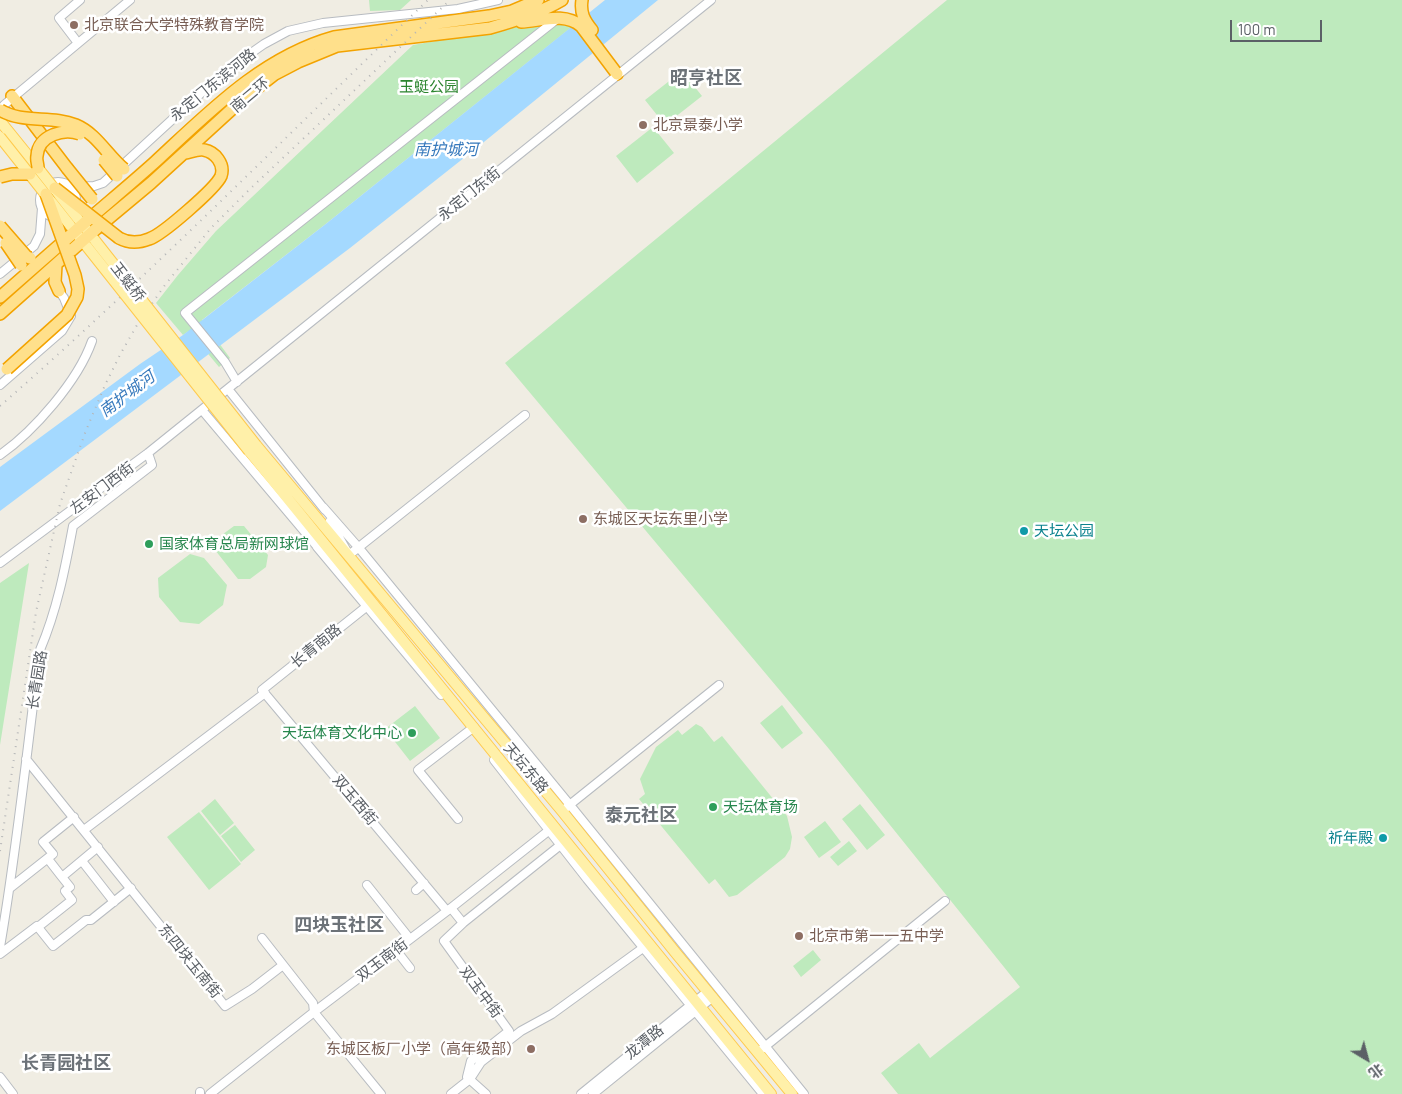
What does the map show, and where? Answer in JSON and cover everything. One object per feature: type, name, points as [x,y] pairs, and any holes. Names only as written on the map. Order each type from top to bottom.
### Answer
[{"type":"highway","points":[[460,20],[518,0]]},
{"type":"highway","name":"南二环","points":[[0,314],[56,264],[93,216],[233,92],[269,65],[315,42],[334,37],[489,16],[512,11],[538,0]]},
{"type":"highway","name":"南二环","points":[[0,297],[45,259],[97,228],[243,99],[275,74],[337,46],[490,28],[510,23],[548,8],[562,0]]},
{"type":"highway","points":[[582,4],[583,16],[620,72]]},
{"type":"highway","points":[[510,23],[563,18],[575,20],[608,56]]},
{"type":"highway","points":[[3,104],[20,117],[74,124],[93,136],[120,173],[117,191],[109,202],[100,205],[92,198],[67,168],[3,104]]},
{"type":"highway","points":[[0,177],[34,171],[36,156],[43,142],[54,134],[69,130],[79,133],[120,173]]},
{"type":"highway","points":[[47,188],[119,238],[138,242],[157,235],[220,178],[222,166],[210,152],[197,150],[183,154]]},
{"type":"highway","points":[[120,173],[142,170],[152,165]]},
{"type":"highway","points":[[4,371],[71,310],[77,297],[78,289],[75,274],[47,188]]},
{"type":"highway","points":[[92,198],[97,208],[93,216]]},
{"type":"highway","points":[[0,226],[27,257],[19,281]]},
{"type":"highway","points":[[0,236],[26,262]]},
{"type":"highway","points":[[26,262],[45,259]]},
{"type":"highway","points":[[56,264],[55,282],[59,291]]},
{"type":"highway","points":[[34,285],[50,286],[59,291]]},
{"type":"main road","name":"玉蜓桥","points":[[0,121],[103,268],[252,448]]},
{"type":"main road","name":"玉蜓桥","points":[[0,137],[34,171]]},
{"type":"main road","name":"天坛东路","points":[[252,448],[349,555],[566,808],[710,994],[762,1049],[792,1094]]},
{"type":"main road","name":"天坛东路","points":[[252,448],[369,604],[472,728],[695,1006],[771,1094]]},
{"type":"street","points":[[78,43],[59,18],[80,0]]},
{"type":"street","points":[[3,104],[130,0]]},
{"type":"street","name":"永定门东滨河路","points":[[72,187],[94,186],[103,183],[224,72],[264,44],[288,31],[322,23],[458,9],[498,0]]},
{"type":"street","points":[[695,0],[701,8]]},
{"type":"street","name":"永定门东街","points":[[214,400],[711,0]]},
{"type":"street","points":[[237,382],[225,362],[185,313],[563,18]]},
{"type":"street","points":[[0,127],[47,188]]},
{"type":"street","points":[[0,274],[34,246],[40,234],[42,208],[40,203],[47,188],[62,182],[72,187],[76,200],[69,216]]},
{"type":"street","points":[[42,208],[54,217],[69,216]]},
{"type":"street","points":[[69,216],[214,400]]},
{"type":"street","points":[[0,385],[62,331],[66,325],[71,316],[59,291]]},
{"type":"street","points":[[0,456],[22,437],[48,410],[82,364],[92,341]]},
{"type":"street","points":[[228,389],[762,1049],[804,1094]]},
{"type":"street","name":"左安门西街","points":[[0,563],[148,453],[214,400]]},
{"type":"street","points":[[218,430],[244,409]]},
{"type":"street","points":[[202,410],[317,547],[369,604]]},
{"type":"street","points":[[323,507],[349,555],[525,415]]},
{"type":"street","name":"长青园路","points":[[0,947],[10,888],[40,650],[61,588],[73,526],[152,465],[148,453]]},
{"type":"street","points":[[317,547],[346,571]]},
{"type":"street","name":"长青南路","points":[[84,830],[263,691],[369,604]]},
{"type":"street","points":[[566,808],[719,685]]},
{"type":"street","name":"双玉西街","points":[[263,691],[424,883],[449,910]]},
{"type":"street","points":[[458,819],[418,770],[472,728]]},
{"type":"street","name":"东四块玉南街","points":[[26,759],[226,1006],[283,965]]},
{"type":"street","points":[[10,888],[53,854],[43,842],[74,818]]},
{"type":"street","name":"双玉南街","points":[[210,1094],[314,1012],[449,910],[551,828]]},
{"type":"street","points":[[449,910],[463,923],[563,843]]},
{"type":"street","points":[[62,876],[98,847]]},
{"type":"street","points":[[0,954],[72,900],[65,891],[70,887],[48,859]]},
{"type":"street","points":[[82,861],[114,902]]},
{"type":"street","points":[[416,890],[424,883]]},
{"type":"street","points":[[367,885],[410,939]]},
{"type":"street","points":[[38,927],[53,946],[86,920],[91,920],[131,888]]},
{"type":"street","points":[[762,1049],[945,901]]},
{"type":"street","name":"双玉中街","points":[[463,923],[444,941],[509,1031],[471,1061],[468,1077],[470,1079]]},
{"type":"street","points":[[262,938],[313,1004],[314,1012],[381,1094]]},
{"type":"street","points":[[451,1094],[470,1079],[481,1062],[521,1031],[552,1014],[646,946]]},
{"type":"street","points":[[396,950],[410,968]]},
{"type":"street","name":"龙潭路","points":[[581,1094],[710,994]]},
{"type":"street","points":[[695,1006],[763,1094]]},
{"type":"street","name":"龙潭路","points":[[593,1094],[695,1006]]},
{"type":"street","points":[[0,1077],[12,1094]]},
{"type":"street","points":[[470,1079],[486,1094]]},
{"type":"green space","points":[[369,0],[411,0],[400,10],[370,11]]},
{"type":"green space","name":"天坛公园","points":[[947,0],[1402,0],[1402,1094],[898,1094],[881,1073],[919,1043],[930,1058],[1020,987],[829,749],[505,363]]},
{"type":"green space","name":"玉蜓公园","points":[[550,21],[573,26],[327,223],[202,320],[230,358],[219,367],[189,331],[183,335],[156,303],[216,231],[413,45]]},
{"type":"green space","points":[[682,71],[702,96],[665,125],[645,100]]},
{"type":"green space","points":[[653,127],[674,153],[637,183],[616,156]]},
{"type":"green space","points":[[234,526],[244,526],[268,555],[266,567],[250,579],[238,579],[215,550],[215,540]]},
{"type":"green space","points":[[190,554],[204,558],[227,585],[223,605],[199,624],[180,622],[159,597],[158,578]]},
{"type":"green space","points":[[29,563],[0,745],[0,583]]},
{"type":"green space","points":[[782,705],[803,733],[782,749],[760,723]]},
{"type":"green space","name":"天坛体育文化中心","points":[[415,706],[440,738],[410,761],[385,729]]},
{"type":"green space","name":"天坛体育场","points":[[696,724],[702,727],[714,742],[722,736],[787,816],[792,837],[790,849],[785,857],[737,895],[729,897],[715,879],[709,884],[639,799],[645,794],[640,779],[656,747],[678,730],[682,735]]},
{"type":"green space","points":[[215,799],[234,823],[220,835],[201,811]]},
{"type":"green space","points":[[860,804],[885,835],[867,850],[842,819]]},
{"type":"green space","points":[[199,812],[241,864],[209,890],[167,837]]},
{"type":"green space","points":[[825,821],[841,842],[819,858],[804,837]]},
{"type":"green space","points":[[235,825],[255,850],[241,862],[221,836]]},
{"type":"green space","points":[[849,841],[857,851],[838,866],[830,857]]},
{"type":"green space","points":[[813,950],[821,960],[801,977],[793,966]]},
{"type":"water","name":"南护城河","points":[[605,0],[658,0],[350,248],[0,511],[0,467],[140,364],[183,335],[327,223]]},
{"type":"railway","points":[[0,406],[163,257],[428,0]]},
{"type":"railway","points":[[0,851],[36,612],[60,504],[85,433],[121,353],[137,325],[165,285],[211,228],[450,0]]},
{"type":"place","name":"北京联合大学特殊教育学院","points":[[74,25]]},
{"type":"place","name":"北京景泰小学","points":[[643,125]]},
{"type":"place","name":"东城区天坛东里小学","points":[[583,519]]},
{"type":"place","name":"天坛公园","points":[[1024,531]]},
{"type":"place","name":"国家体育总局新网球馆","points":[[149,544]]},
{"type":"place","name":"天坛体育文化中心","points":[[412,733]]},
{"type":"place","name":"天坛体育场","points":[[713,807]]},
{"type":"place","name":"祈年殿","points":[[1383,838]]},
{"type":"place","name":"北京市第一一五中学","points":[[799,936]]},
{"type":"place","name":"东城区板厂小学（高年级部）","points":[[531,1049]]},
{"type":"district","name":"昭亨社区","points":[[706,78]]},
{"type":"district","name":"泰元社区","points":[[641,815]]},
{"type":"district","name":"四块玉社区","points":[[339,925]]},
{"type":"district","name":"长青园社区","points":[[66,1063]]}]
